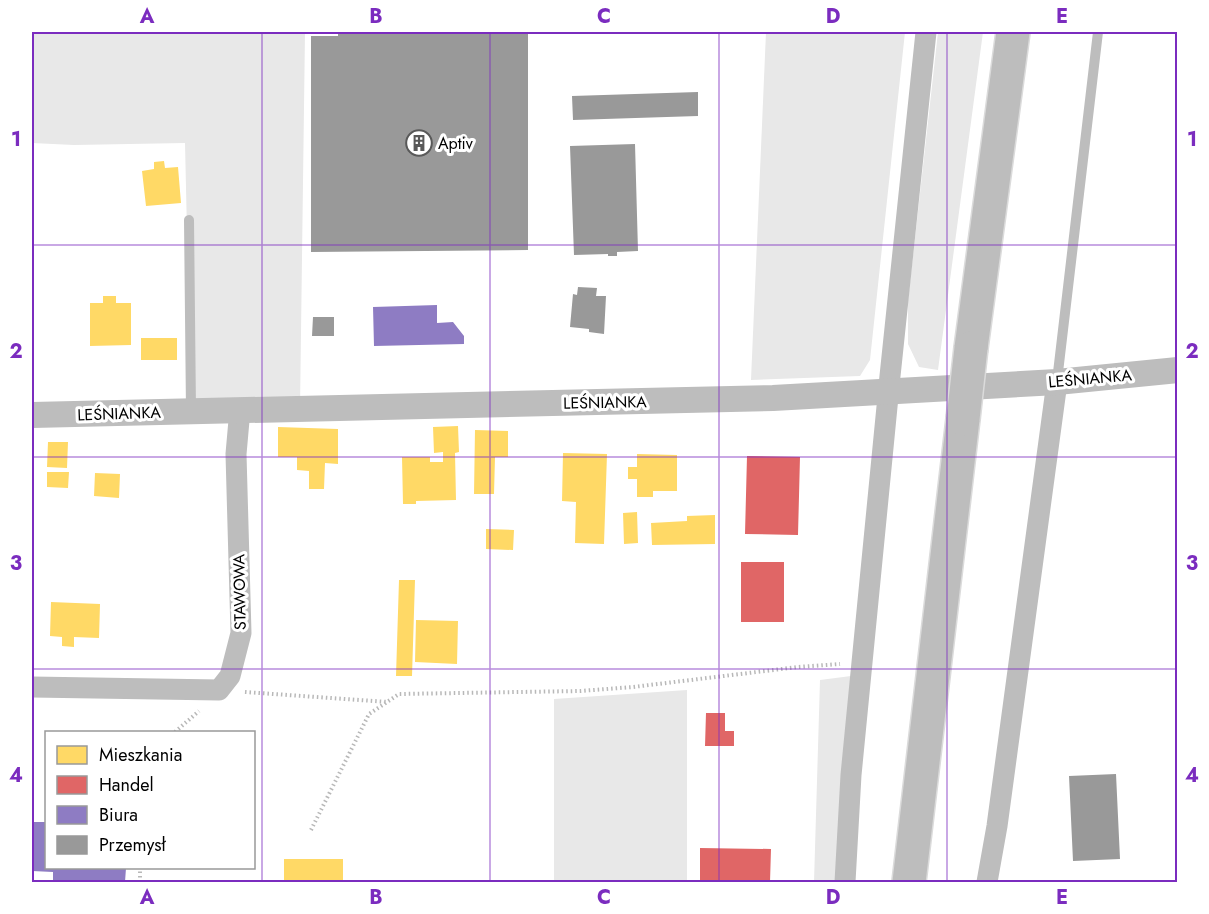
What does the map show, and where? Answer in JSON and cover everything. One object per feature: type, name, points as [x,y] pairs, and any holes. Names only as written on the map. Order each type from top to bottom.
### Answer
[{"type":"highway","points":[[909,882],[971,348],[1013,32]]},
{"type":"street","points":[[845,882],[852,775],[888,391],[926,32]]},
{"type":"street","name":"LEŚNIANKA","points":[[32,415],[745,399],[1057,382],[1178,370]]},
{"type":"street","points":[[987,882],[1002,791],[1057,382]]},
{"type":"street","name":"STAWOWA","points":[[219,690],[230,676],[241,633],[236,454],[240,409]]},
{"type":"street","points":[[32,687],[219,690]]},
{"type":"lane","points":[[1057,382],[1098,32]]},
{"type":"lane","points":[[189,220],[191,411]]},
{"type":"path","points":[[311,830],[369,714],[399,694],[580,691],[633,687],[798,667],[863,663]]},
{"type":"path","points":[[219,690],[388,702]]},
{"type":"shaded area","points":[[32,32],[305,32],[300,408],[191,411],[185,143],[74,145],[32,143]]},
{"type":"shaded area","points":[[766,32],[905,32],[870,360],[860,376],[751,380]]},
{"type":"shaded area","points":[[938,32],[983,32],[938,370],[919,367],[908,344],[908,301]]},
{"type":"shaded area","points":[[851,676],[838,882],[814,882],[820,680]]},
{"type":"shaded area","points":[[687,690],[687,882],[554,882],[554,699]]},
{"type":"building: Mieszkania","points":[[164,161],[165,168],[178,167],[181,203],[146,206],[142,171],[154,169],[154,162]]},
{"type":"building: Mieszkania","points":[[103,296],[116,296],[116,303],[131,303],[131,345],[90,346],[90,303],[103,303]]},
{"type":"building: Mieszkania","points":[[141,338],[177,338],[177,360],[141,360]]},
{"type":"building: Mieszkania","points":[[458,426],[459,452],[455,453],[456,500],[416,501],[416,504],[403,504],[402,457],[430,457],[430,462],[443,462],[443,452],[434,453],[433,427]]},
{"type":"building: Mieszkania","points":[[278,427],[338,429],[338,464],[325,463],[324,489],[309,489],[309,471],[297,470],[297,457],[278,457]]},
{"type":"building: Mieszkania","points":[[475,430],[508,431],[508,457],[495,457],[494,494],[474,494]]},
{"type":"building: Mieszkania","points":[[48,442],[68,442],[67,468],[47,467]]},
{"type":"building: Mieszkania","points":[[563,453],[607,454],[604,544],[575,543],[576,502],[562,501]]},
{"type":"building: Mieszkania","points":[[637,454],[677,455],[677,491],[653,491],[653,497],[637,497],[637,479],[628,479],[628,467],[637,467]]},
{"type":"building: Mieszkania","points":[[47,472],[69,472],[68,488],[47,487]]},
{"type":"building: Mieszkania","points":[[95,473],[120,474],[119,498],[94,496]]},
{"type":"building: Mieszkania","points":[[637,512],[638,543],[624,544],[623,513]]},
{"type":"building: Mieszkania","points":[[715,515],[715,544],[652,545],[651,523],[687,521],[687,516]]},
{"type":"building: Mieszkania","points":[[486,529],[514,530],[513,550],[486,549]]},
{"type":"building: Mieszkania","points":[[399,580],[415,580],[412,676],[396,676]]},
{"type":"building: Mieszkania","points":[[51,602],[100,604],[99,638],[74,637],[74,647],[62,646],[62,637],[50,636]]},
{"type":"building: Mieszkania","points":[[416,620],[458,621],[457,664],[415,662]]},
{"type":"building: Mieszkania","points":[[284,859],[343,859],[343,882],[284,882]]},
{"type":"building: Handel","points":[[747,456],[800,457],[798,535],[745,534]]},
{"type":"building: Handel","points":[[741,562],[784,562],[784,622],[741,622]]},
{"type":"building: Handel","points":[[706,713],[725,713],[725,731],[734,731],[734,746],[705,746]]},
{"type":"building: Handel","points":[[700,848],[771,849],[770,882],[700,882]]},
{"type":"building: Biura","points":[[437,305],[437,323],[453,322],[464,336],[464,344],[374,346],[373,307]]},
{"type":"building: Biura","points":[[32,822],[45,822],[45,869],[126,869],[125,882],[53,882],[53,872],[32,871]]},
{"type":"building: Przemysł","name":"Aptiv","points":[[338,32],[528,32],[528,250],[311,252],[311,36],[338,36]]},
{"type":"building: Przemysł","points":[[698,92],[698,116],[573,120],[572,96]]},
{"type":"building: Przemysł","points":[[635,144],[638,251],[617,252],[617,256],[574,255],[570,146]]},
{"type":"building: Przemysł","points":[[578,287],[597,288],[596,296],[606,296],[604,334],[589,332],[589,329],[570,327],[573,294],[577,295]]},
{"type":"building: Przemysł","points":[[313,317],[334,317],[334,336],[312,336]]},
{"type":"building: Przemysł","points":[[1116,774],[1120,859],[1073,861],[1069,776]]},
{"type":"place","name":"Aptiv","points":[[419,143]]}]
